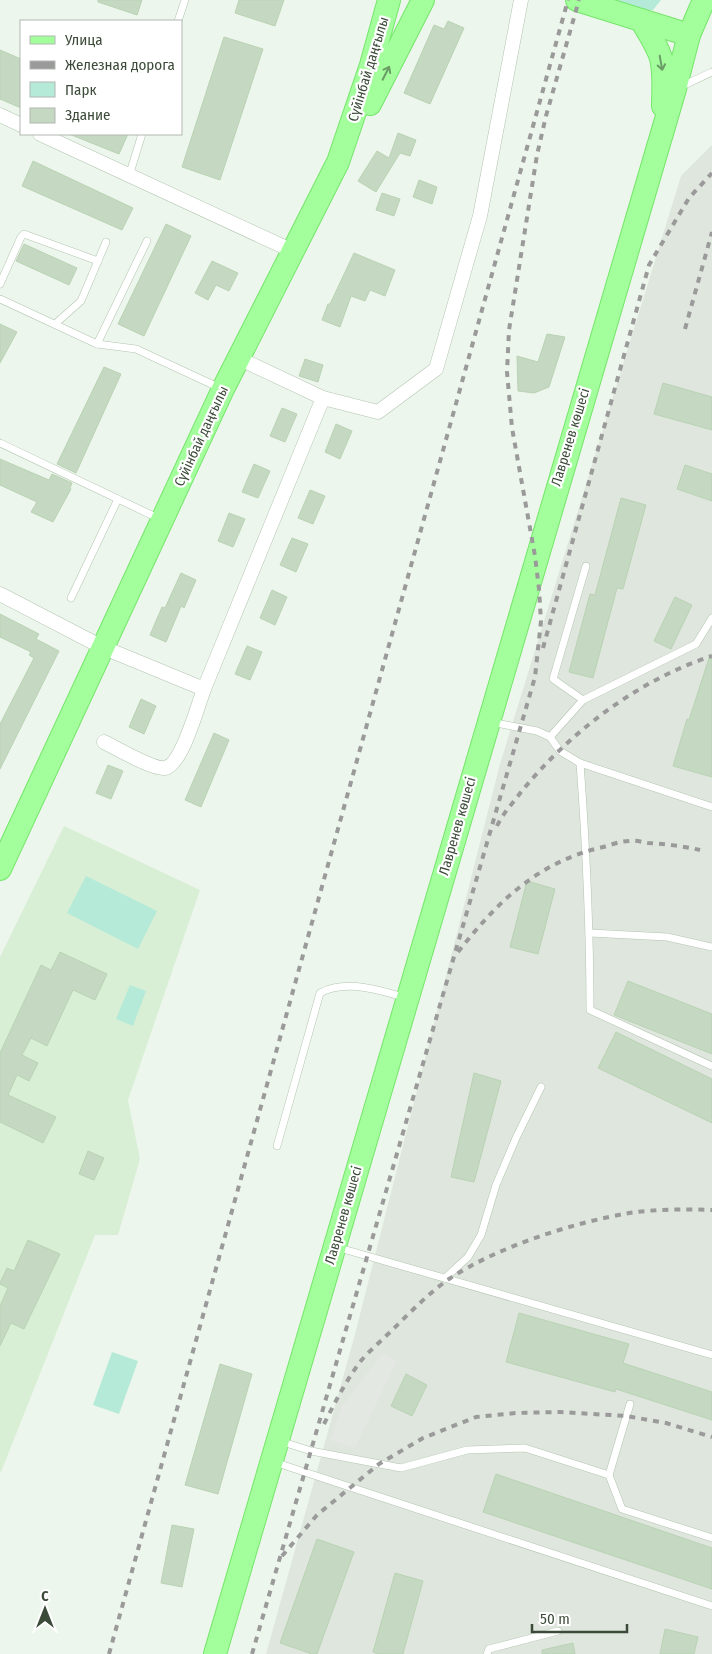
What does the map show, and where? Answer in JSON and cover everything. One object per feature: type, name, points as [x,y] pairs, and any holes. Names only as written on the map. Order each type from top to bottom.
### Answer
[{"type":"main road","name":"Сүйінбай даңғылы","points":[[0,869],[222,389],[338,162],[371,65],[389,0]]},
{"type":"main road","points":[[338,162],[423,0]]},
{"type":"main road","points":[[577,0],[689,36]]},
{"type":"main road","name":"Лавренев көшесі","points":[[215,1654],[535,556],[675,89],[689,36],[704,0]]},
{"type":"main road","points":[[640,20],[653,40],[661,58],[664,82],[662,132]]},
{"type":"street","points":[[238,358],[323,398],[378,412],[436,369],[480,216],[521,0]]},
{"type":"street","points":[[0,115],[20,125]]},
{"type":"street","points":[[42,135],[293,251]]},
{"type":"street","points":[[104,742],[156,767],[166,768],[174,762],[182,748],[204,689],[323,398]]},
{"type":"street","points":[[0,594],[102,647],[204,689]]},
{"type":"lane","points":[[178,20],[185,0]]},
{"type":"lane","points":[[675,89],[712,72]]},
{"type":"lane","points":[[129,176],[142,135]]},
{"type":"lane","points":[[0,284],[21,236],[24,234],[98,261]]},
{"type":"lane","points":[[96,344],[147,241]]},
{"type":"lane","points":[[55,324],[81,301],[106,242]]},
{"type":"lane","points":[[0,299],[96,344],[136,349],[222,389]]},
{"type":"lane","points":[[0,443],[162,520]]},
{"type":"lane","points":[[71,598],[118,499]]},
{"type":"lane","points":[[583,700],[553,679],[586,566]]},
{"type":"lane","points":[[550,737],[583,700],[696,644],[712,618]]},
{"type":"lane","points":[[488,721],[537,731],[550,737],[560,751],[580,763],[712,807]]},
{"type":"lane","points":[[580,763],[587,851],[590,1010],[712,1066]]},
{"type":"lane","points":[[590,932],[667,936],[712,947]]},
{"type":"lane","points":[[277,1146],[320,993],[332,987],[352,986],[371,988],[407,997]]},
{"type":"lane","points":[[445,1278],[468,1257],[481,1235],[496,1184],[541,1087]]},
{"type":"lane","points":[[333,1246],[712,1355]]},
{"type":"lane","points":[[630,1404],[609,1475],[622,1508],[712,1538]]},
{"type":"lane","points":[[274,1451],[311,1451],[401,1468],[467,1450],[525,1448],[609,1475]]},
{"type":"lane","points":[[274,1451],[712,1606]]},
{"type":"lane","points":[[486,1654],[489,1650],[558,1631]]},
{"type":"shaded area","points":[[712,145],[712,1654],[266,1654],[354,1338],[500,764],[681,176]]},
{"type":"shaded area","points":[[64,826],[200,890],[128,1100],[140,1159],[118,1235],[95,1235],[1,1472],[0,957]]},
{"type":"shaded area","points":[[382,1354],[397,1361],[355,1448],[330,1440],[342,1406]]},
{"type":"green space","points":[[591,0],[661,0],[653,10],[640,12]]},
{"type":"green space","points":[[86,876],[157,911],[138,949],[67,913]]},
{"type":"green space","points":[[130,985],[146,991],[133,1026],[116,1019]]},
{"type":"green space","points":[[112,1352],[138,1361],[119,1414],[93,1405]]},
{"type":"building","points":[[98,0],[142,0],[137,15],[98,2]]},
{"type":"building","points":[[239,0],[284,0],[275,26],[235,13]]},
{"type":"building","points":[[448,21],[464,28],[430,104],[404,93],[434,25],[444,29]]},
{"type":"building","points":[[224,37],[263,49],[220,180],[182,167]]},
{"type":"building","points":[[0,50],[20,59],[20,108],[0,99]]},
{"type":"building","points":[[398,133],[416,140],[410,156],[400,153],[376,192],[358,181],[377,151],[389,158]]},
{"type":"building","points":[[72,135],[128,135],[119,154]]},
{"type":"building","points":[[33,161],[133,208],[122,230],[22,186]]},
{"type":"building","points":[[419,180],[437,187],[432,204],[413,197]]},
{"type":"building","points":[[382,193],[400,199],[394,216],[376,210]]},
{"type":"building","points":[[166,224],[191,236],[144,336],[118,324]]},
{"type":"building","points":[[24,244],[77,268],[69,285],[16,261]]},
{"type":"building","points":[[354,253],[395,270],[385,296],[370,290],[365,301],[351,296],[340,327],[322,320]]},
{"type":"building","points":[[212,261],[238,273],[229,291],[216,285],[208,300],[195,293]]},
{"type":"building","points":[[0,324],[17,332],[0,363]]},
{"type":"building","points":[[547,334],[565,337],[549,387],[534,393],[518,391],[517,356],[538,362]]},
{"type":"building","points":[[305,359],[323,365],[318,382],[299,376]]},
{"type":"building","points":[[104,367],[121,374],[76,473],[57,464]]},
{"type":"building","points":[[663,383],[712,397],[712,430],[654,414]]},
{"type":"building","points":[[282,408],[297,414],[285,442],[270,436]]},
{"type":"building","points":[[336,424],[352,431],[340,459],[325,452]]},
{"type":"building","points":[[0,459],[49,480],[52,474],[72,483],[71,489],[53,522],[31,512],[37,502],[0,485]]},
{"type":"building","points":[[254,464],[270,471],[258,498],[242,492]]},
{"type":"building","points":[[685,465],[712,474],[712,501],[677,489]]},
{"type":"building","points":[[310,490],[325,496],[313,524],[298,518]]},
{"type":"building","points":[[621,498],[646,505],[623,589],[617,588],[593,678],[569,672],[590,594],[595,595]]},
{"type":"building","points":[[229,513],[245,519],[233,547],[218,541]]},
{"type":"building","points":[[292,538],[308,544],[296,572],[280,565]]},
{"type":"building","points":[[181,573],[196,580],[184,608],[181,606],[166,642],[150,635],[162,607],[165,608]]},
{"type":"building","points":[[272,590],[287,597],[275,625],[260,618]]},
{"type":"building","points":[[675,597],[692,605],[671,649],[654,641]]},
{"type":"building","points":[[0,614],[39,634],[36,639],[59,651],[0,769],[0,724],[34,658],[29,655],[31,652],[0,637]]},
{"type":"building","points":[[247,646],[262,652],[250,680],[235,674]]},
{"type":"building","points":[[710,655],[712,655],[712,777],[673,766],[687,719],[689,720]]},
{"type":"building","points":[[141,699],[156,706],[144,734],[129,727]]},
{"type":"building","points":[[214,733],[229,740],[201,807],[185,800]]},
{"type":"building","points":[[108,765],[123,771],[111,799],[96,793]]},
{"type":"building","points":[[527,881],[555,889],[538,954],[510,947]]},
{"type":"building","points":[[60,952],[107,974],[95,1000],[73,990],[47,1046],[31,1038],[22,1055],[38,1063],[29,1081],[17,1075],[8,1095],[56,1117],[43,1143],[0,1122],[0,1053],[41,965],[51,970]]},
{"type":"building","points":[[628,981],[712,1014],[712,1054],[614,1015]]},
{"type":"building","points":[[616,1032],[712,1079],[712,1123],[598,1068]]},
{"type":"building","points":[[474,1073],[501,1081],[474,1182],[451,1177]]},
{"type":"building","points":[[88,1151],[104,1158],[94,1180],[79,1174]]},
{"type":"building","points":[[28,1240],[60,1254],[24,1329],[11,1323],[0,1346],[0,1306],[8,1288],[0,1283],[7,1268],[14,1271]]},
{"type":"building","points":[[519,1313],[629,1344],[623,1363],[712,1392],[712,1420],[616,1389],[615,1392],[506,1362]]},
{"type":"building","points":[[220,1364],[252,1374],[218,1494],[185,1485]]},
{"type":"building","points":[[406,1374],[427,1385],[412,1416],[391,1406]]},
{"type":"building","points":[[496,1474],[712,1548],[712,1589],[483,1512]]},
{"type":"building","points":[[172,1525],[194,1529],[182,1587],[161,1583]]},
{"type":"building","points":[[317,1539],[354,1552],[317,1654],[312,1654],[280,1643]]},
{"type":"building","points":[[395,1573],[423,1581],[403,1654],[378,1654],[373,1652]]},
{"type":"building","points":[[665,1629],[698,1637],[694,1654],[660,1654]]},
{"type":"building","points":[[573,1643],[575,1654],[542,1654],[542,1650]]},
{"type":"railway","points":[[109,1654],[568,0]]},
{"type":"railway","points":[[252,1654],[535,677],[541,621],[539,589],[535,556],[512,428],[507,372],[509,330],[537,155],[546,116],[579,0]]},
{"type":"railway","points":[[543,648],[649,265],[689,198],[712,173]]},
{"type":"railway","points":[[685,329],[712,232]]},
{"type":"railway","points":[[497,826],[508,808],[540,770],[583,729],[607,710],[658,679],[712,656]]},
{"type":"railway","points":[[458,952],[488,916],[521,886],[539,873],[580,854],[626,841],[674,845],[700,850]]},
{"type":"railway","points":[[324,1424],[345,1384],[363,1358],[432,1292],[468,1267],[536,1238],[607,1217],[649,1211],[712,1210]]},
{"type":"railway","points":[[282,1556],[317,1515],[379,1464],[423,1438],[476,1417],[516,1413],[560,1412],[626,1416],[666,1423],[712,1437]]}]
